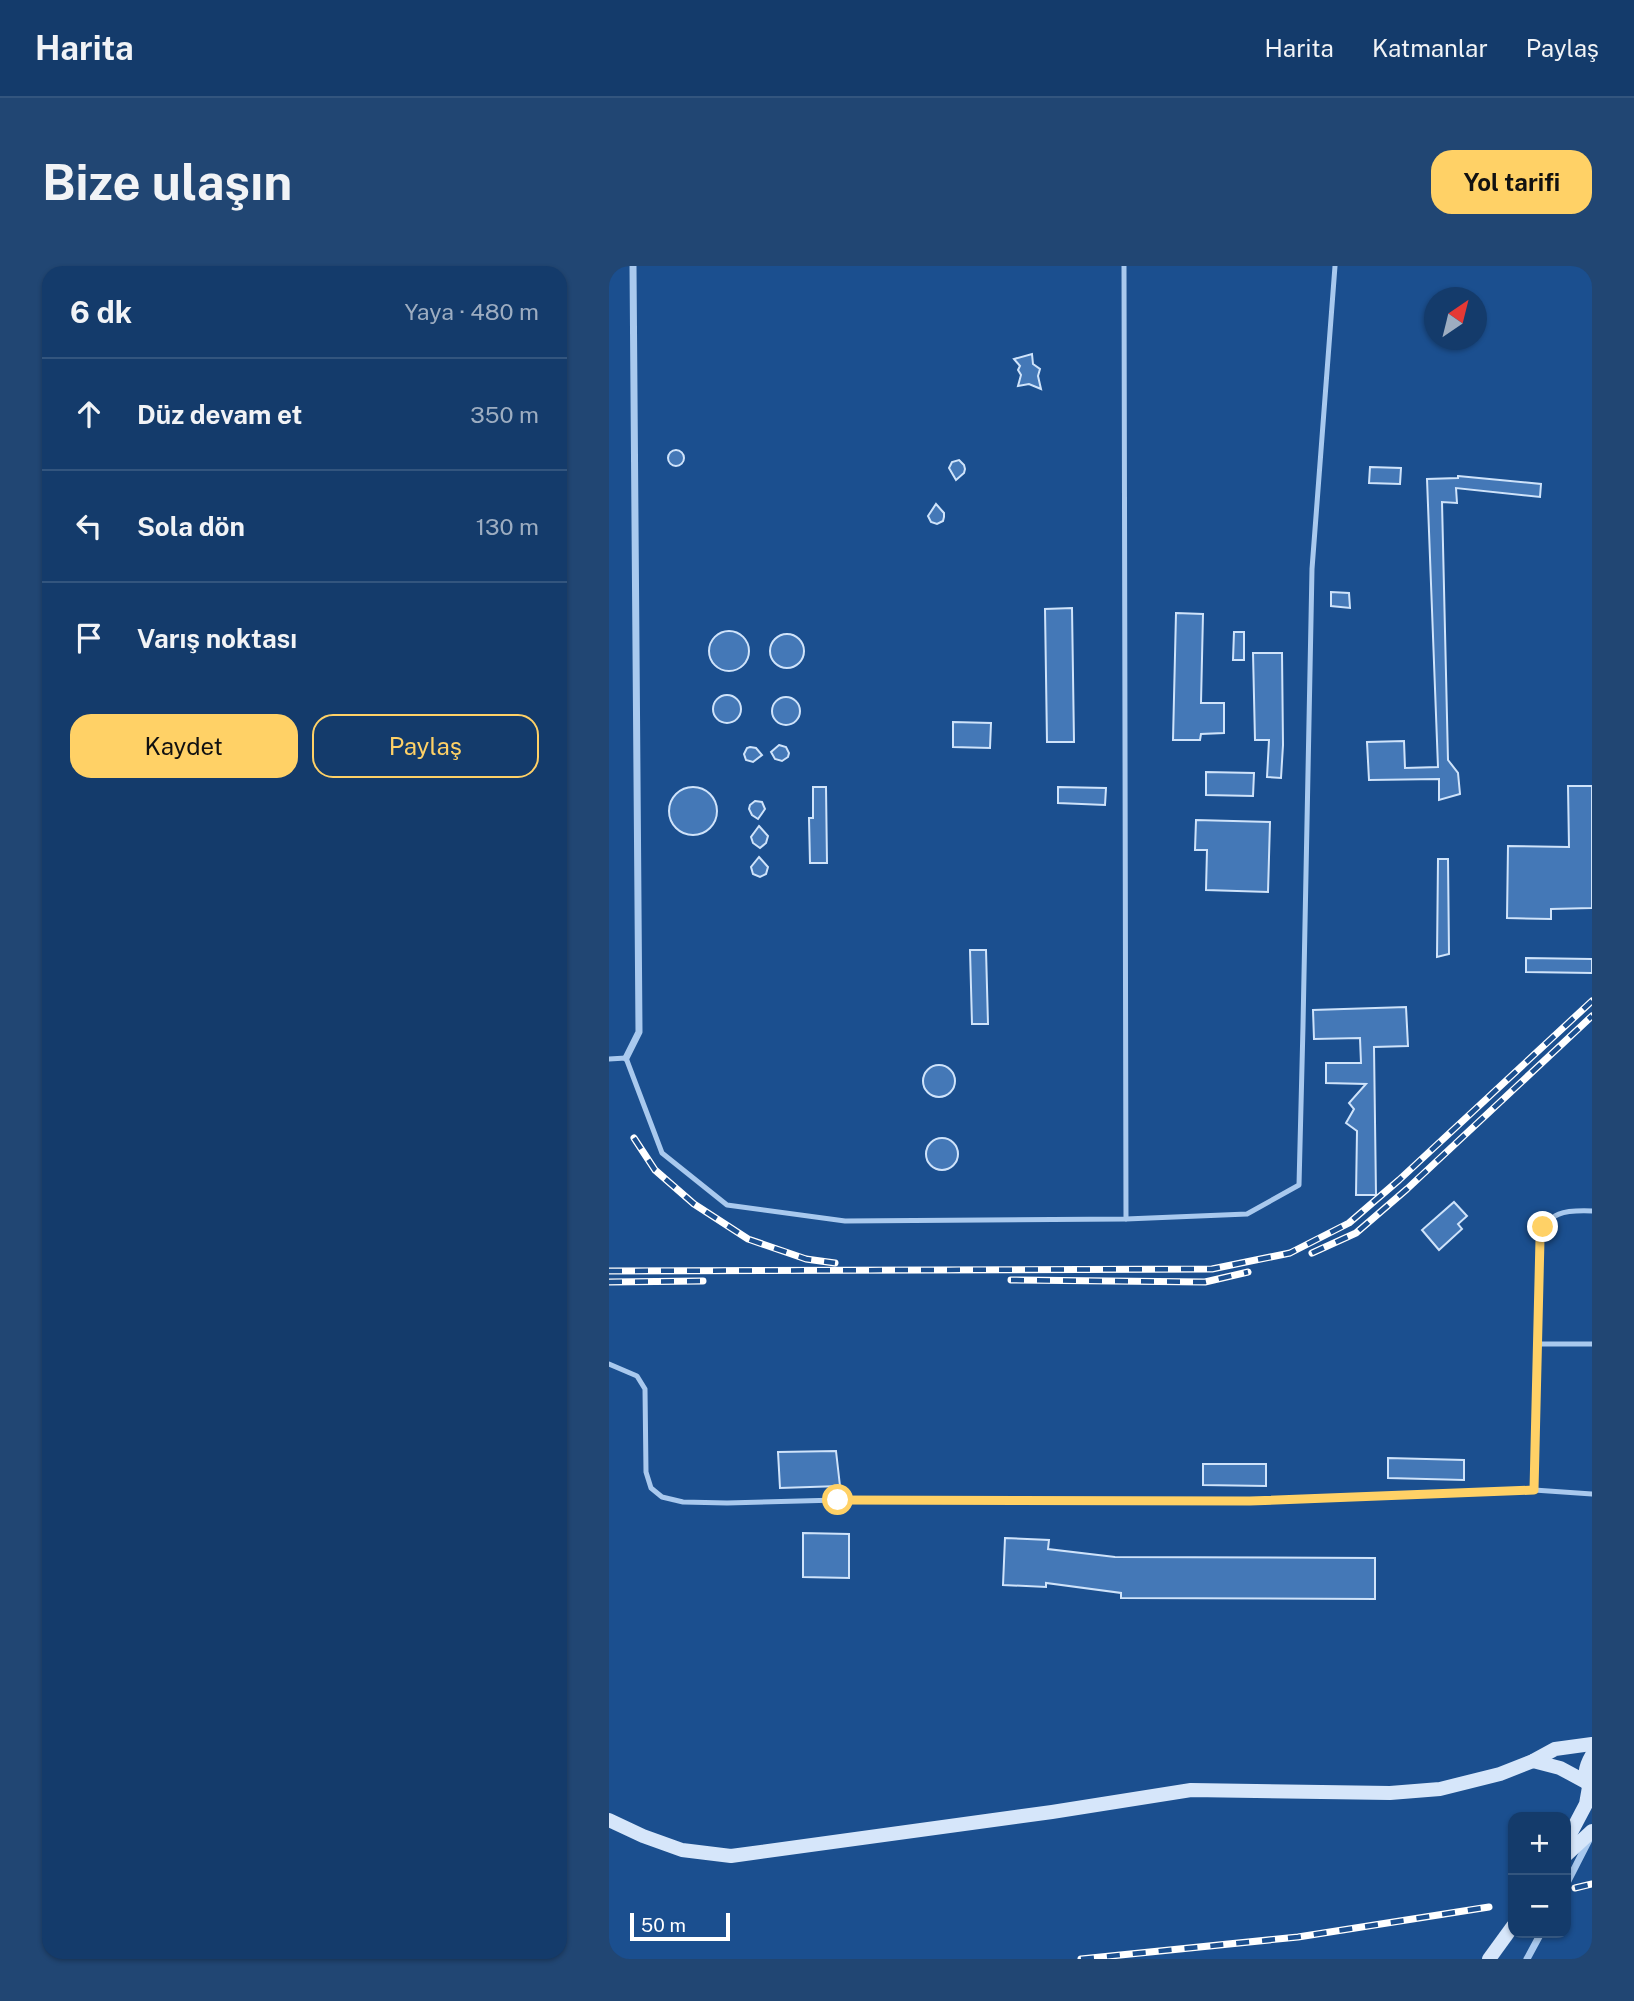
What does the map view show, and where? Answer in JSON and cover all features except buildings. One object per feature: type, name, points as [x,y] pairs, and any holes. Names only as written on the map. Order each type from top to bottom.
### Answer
[{"type":"street","points":[[626,1058],[639,1032],[633,266]]},
{"type":"street","points":[[609,1820],[682,1850],[731,1856],[1039,1814],[1191,1790],[1390,1793],[1440,1789],[1500,1774],[1555,1749],[1592,1744]]},
{"type":"street","points":[[1571,1832],[1586,1804],[1589,1788],[1586,1765],[1592,1755]]},
{"type":"street","points":[[1533,1761],[1560,1768],[1589,1788]]},
{"type":"street","points":[[1571,1851],[1592,1833]]},
{"type":"street","points":[[1571,1875],[1592,1833]]},
{"type":"street","points":[[1489,1959],[1508,1933]]},
{"type":"street","points":[[1527,1959],[1538,1938]]},
{"type":"lane","points":[[1124,266],[1126,1219]]},
{"type":"lane","points":[[609,1059],[626,1058],[662,1153],[727,1205],[845,1221],[1126,1219],[1247,1214],[1299,1185],[1312,569],[1335,266]]},
{"type":"lane","points":[[1534,1490],[1540,1239],[1543,1227],[1555,1215],[1592,1211]]},
{"type":"lane","points":[[1539,1344],[1592,1344]]},
{"type":"lane","points":[[609,1364],[637,1376],[645,1389],[646,1472],[651,1488],[662,1497],[683,1502],[1250,1501],[1534,1490],[1592,1494]]},
{"type":"railway","points":[[609,1271],[1212,1269],[1290,1253],[1349,1223],[1592,1001]]},
{"type":"railway","points":[[1312,1253],[1356,1233],[1407,1189],[1592,1016]]},
{"type":"railway","points":[[634,1138],[655,1170],[694,1204],[748,1239],[806,1259],[835,1263]]},
{"type":"railway","points":[[1011,1280],[1205,1282],[1248,1272]]},
{"type":"railway","points":[[609,1282],[703,1281]]},
{"type":"railway","points":[[1575,1888],[1592,1884]]},
{"type":"railway","points":[[1081,1959],[1298,1937],[1489,1907]]},
{"type":"route","points":[[838,1500],[1250,1501],[1534,1490],[1540,1239],[1543,1227]]}]
